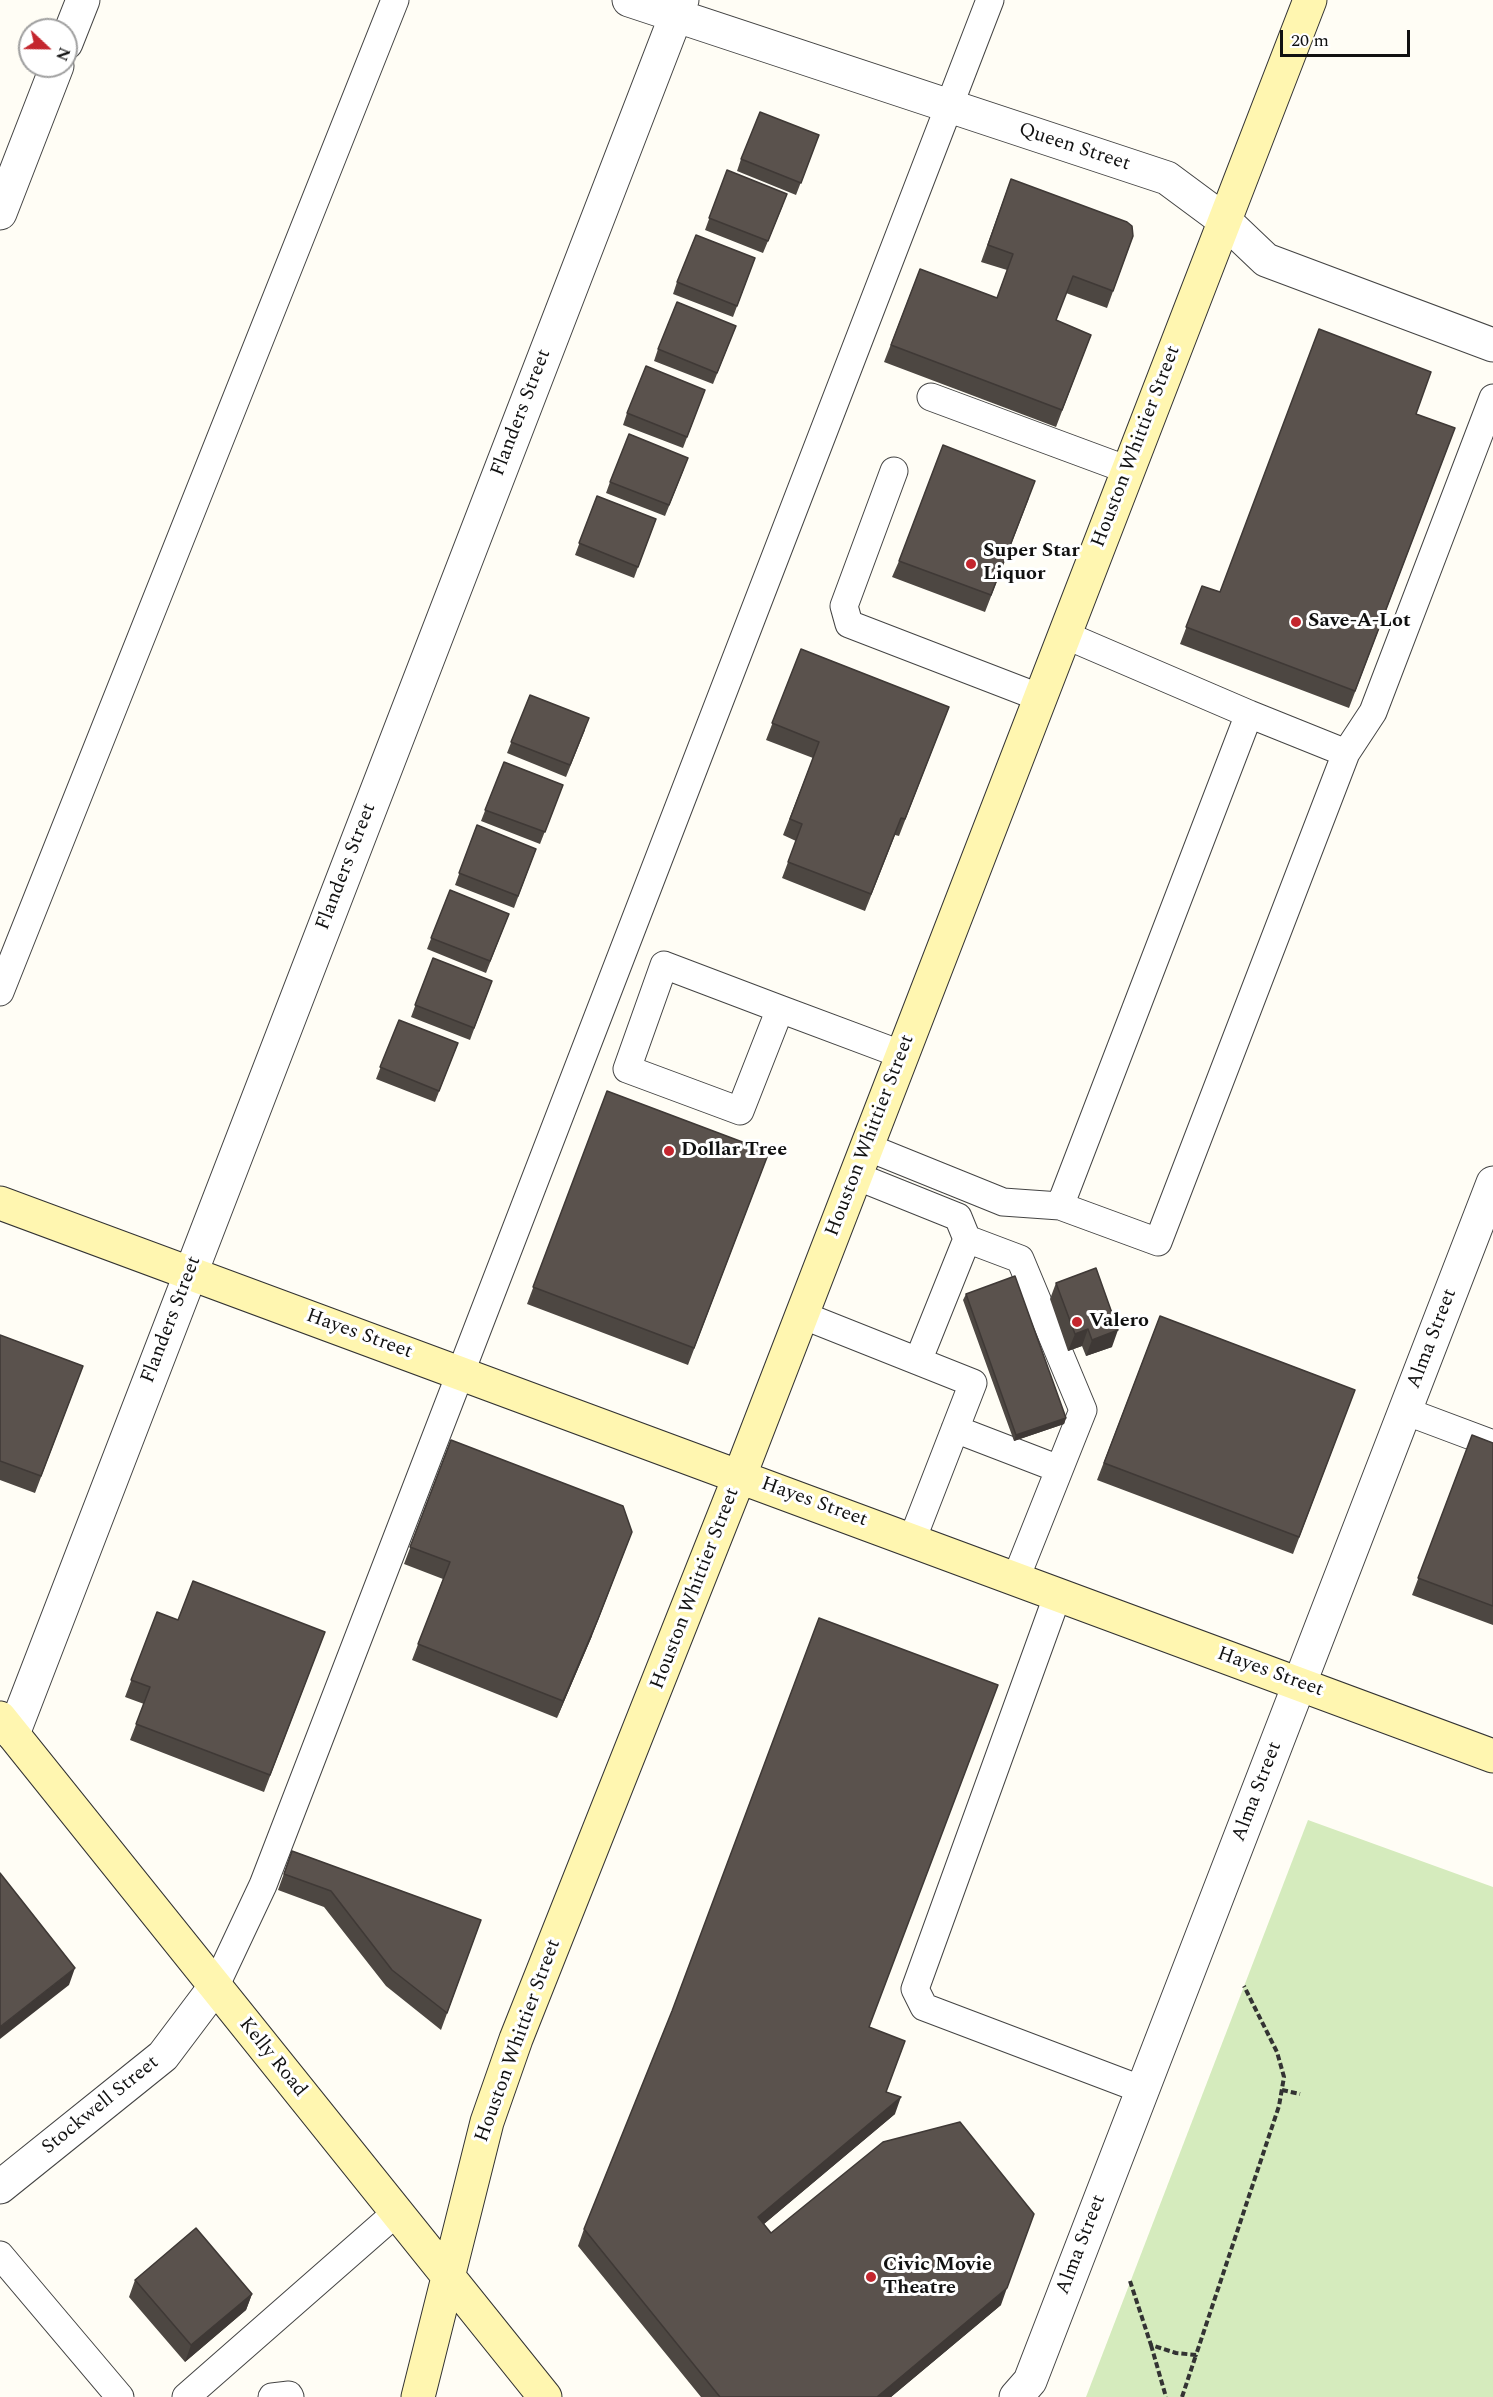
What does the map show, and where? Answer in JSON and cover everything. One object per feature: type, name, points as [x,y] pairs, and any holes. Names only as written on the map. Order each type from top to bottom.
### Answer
[{"type":"street","points":[[75,18],[82,0]]},
{"type":"street","name":"Queen Street","points":[[629,0],[679,8],[949,106],[1167,178],[1225,221],[1266,260],[1493,345]]},
{"type":"street","name":"Houston Whittier Street","points":[[418,2397],[487,2122],[516,2039],[740,1475],[1310,0]]},
{"type":"street","name":"Flanders Street","points":[[6,1726],[190,1272],[679,8]]},
{"type":"street","points":[[0,213],[52,78]]},
{"type":"street","name":"Alma Street","points":[[1016,2397],[1030,2381],[1493,1183]]},
{"type":"street","name":"Hayes Street","points":[[0,1203],[740,1475],[1493,1756]]},
{"type":"street","name":"Kelly Road","points":[[6,1726],[545,2397]]},
{"type":"street","name":"Stockwell Street","points":[[0,2187],[163,2056],[215,1987]]},
{"type":"lane","points":[[0,992],[395,0]]},
{"type":"lane","points":[[215,1987],[263,1885],[990,0]]},
{"type":"lane","points":[[931,397],[1128,470]]},
{"type":"lane","points":[[862,1161],[1003,1202],[1060,1206],[1158,1242],[1346,753],[1373,712],[1493,398]]},
{"type":"lane","points":[[894,471],[844,606],[849,624],[1041,698]]},
{"type":"lane","points":[[1065,635],[1346,753]]},
{"type":"lane","points":[[1060,1206],[1249,714]]},
{"type":"lane","points":[[624,950],[903,1055]]},
{"type":"lane","points":[[664,965],[627,1069],[740,1111],[780,1009]]},
{"type":"lane","points":[[862,1161],[958,1217],[967,1239],[918,1361]]},
{"type":"lane","points":[[967,1239],[1020,1259],[1083,1410],[1016,1578]]},
{"type":"lane","points":[[802,1314],[973,1383],[912,1540]]},
{"type":"lane","points":[[1405,1411],[1493,1444]]},
{"type":"lane","points":[[955,1429],[1059,1469]]},
{"type":"lane","points":[[1058,1594],[915,1989],[924,2007],[1143,2090]]},
{"type":"lane","points":[[186,2397],[397,2212]]},
{"type":"lane","points":[[0,2255],[120,2397]]},
{"type":"lane","points":[[272,2397],[290,2395],[290,2397]]},
{"type":"path","points":[[1182,2397],[1260,2165],[1284,2077],[1277,2052],[1244,1986]]},
{"type":"path","points":[[1282,2090],[1300,2094]]},
{"type":"path","points":[[1130,2281],[1166,2397]]},
{"type":"path","points":[[1151,2344],[1176,2353],[1196,2355]]},
{"type":"green space","points":[[1308,1820],[1493,1887],[1493,2397],[1086,2397]]},
{"type":"building","points":[[760,112],[819,135],[801,183],[741,159]]},
{"type":"building","points":[[727,170],[787,194],[768,241],[709,218]]},
{"type":"building","points":[[1011,179],[1127,222],[1132,226],[1133,236],[1113,291],[1073,276],[1056,320],[1091,335],[1062,410],[891,345],[920,269],[997,298],[1013,254],[988,245]]},
{"type":"building","points":[[696,235],[755,258],[737,306],[677,282]]},
{"type":"building","points":[[677,302],[736,326],[717,373],[658,349]]},
{"type":"building","points":[[1319,329],[1431,372],[1416,414],[1455,428],[1355,691],[1186,627],[1202,586],[1220,592]]},
{"type":"building","points":[[646,366],[705,390],[687,437],[627,413]]},
{"type":"building","points":[[629,434],[688,458],[669,505],[610,482]]},
{"type":"building","points":[[943,445],[1035,481],[991,595],[899,561]]},
{"type":"building","points":[[597,496],[656,519],[638,567],[579,543]]},
{"type":"building","points":[[801,649],[949,707],[905,819],[901,818],[871,894],[788,862],[802,824],[790,819],[819,742],[772,723]]},
{"type":"building","points":[[530,695],[589,718],[570,765],[511,742]]},
{"type":"building","points":[[504,762],[563,785],[545,832],[485,810]]},
{"type":"building","points":[[477,825],[536,849],[518,896],[459,873]]},
{"type":"building","points":[[450,890],[509,914],[490,961],[431,938]]},
{"type":"building","points":[[433,958],[492,981],[474,1028],[415,1005]]},
{"type":"building","points":[[399,1020],[458,1043],[439,1091],[380,1067]]},
{"type":"building","points":[[607,1091],[769,1152],[694,1348],[533,1287]]},
{"type":"building","points":[[1096,1268],[1118,1330],[1092,1340],[1088,1329],[1075,1334],[1056,1283]]},
{"type":"building","points":[[1015,1276],[1066,1418],[1016,1435],[966,1294]]},
{"type":"building","points":[[1160,1316],[1355,1390],[1299,1537],[1104,1463]]},
{"type":"building","points":[[0,1335],[83,1366],[41,1476],[0,1461]]},
{"type":"building","points":[[1472,1435],[1493,1443],[1493,1606],[1418,1578]]},
{"type":"building","points":[[451,1440],[623,1506],[632,1532],[563,1701],[418,1644],[450,1562],[410,1547]]},
{"type":"building","points":[[193,1581],[325,1632],[270,1775],[136,1724],[150,1687],[131,1680],[157,1612],[178,1620]]},
{"type":"building","points":[[819,1618],[998,1685],[869,2027],[905,2041],[886,2092],[901,2097],[758,2217],[771,2233],[883,2142],[960,2122],[1034,2214],[1007,2288],[877,2397],[720,2397],[584,2229],[672,2011]]},
{"type":"building","points":[[292,1851],[481,1920],[447,2013],[392,1970],[331,1891],[284,1874]]},
{"type":"building","points":[[0,1873],[75,1968],[0,2027]]},
{"type":"building","points":[[196,2228],[252,2294],[191,2345],[135,2280]]},
{"type":"place","name":"Super Star Liquor","points":[[971,564]]},
{"type":"place","name":"Save-A-Lot","points":[[1296,622]]},
{"type":"place","name":"Dollar Tree","points":[[669,1151]]},
{"type":"place","name":"Valero","points":[[1077,1322]]},
{"type":"place","name":"Civic Movie Theatre","points":[[871,2277]]}]
